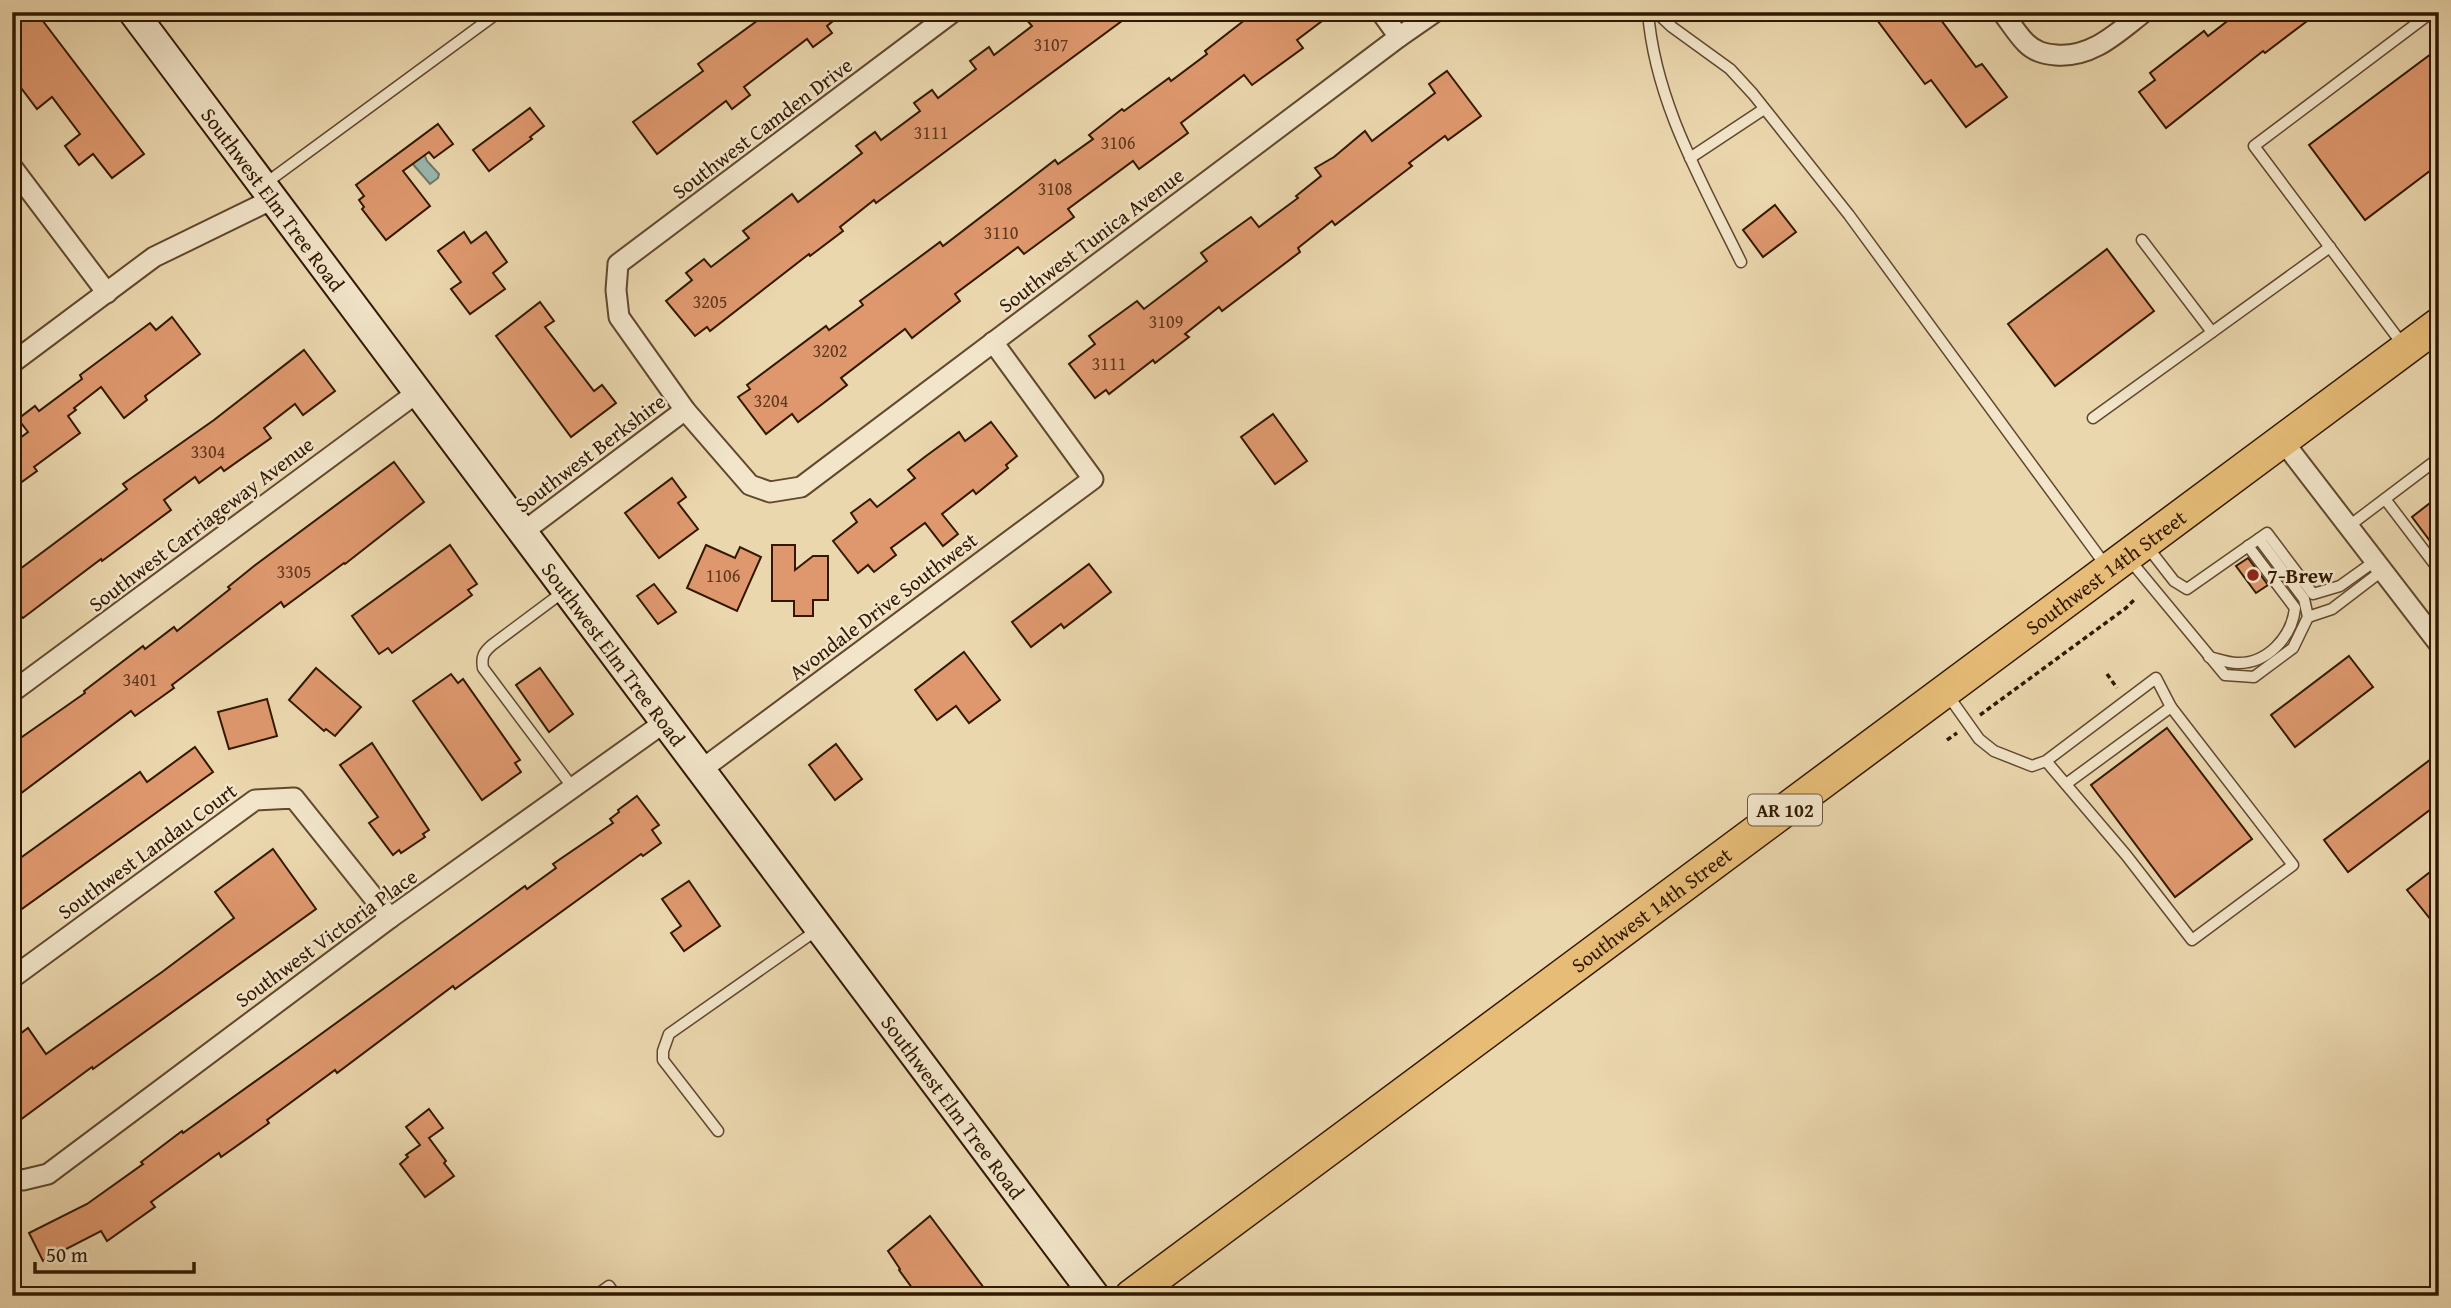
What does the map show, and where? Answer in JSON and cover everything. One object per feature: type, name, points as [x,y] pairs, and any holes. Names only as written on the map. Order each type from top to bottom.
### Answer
[{"type":"main road","name":"Southwest 14th Street","points":[[1131,1296],[2439,324]]},
{"type":"street","name":"Southwest Elm Tree Road","points":[[133,12],[1096,1296]]},
{"type":"street","name":"Southwest Camden Drive","points":[[685,410],[619,317],[615,290],[618,264],[953,12]]},
{"type":"street","points":[[1381,12],[1399,37]]},
{"type":"street","name":"Southwest Tunica Avenue","points":[[685,410],[750,485],[770,492],[801,486],[1435,12]]},
{"type":"street","points":[[2002,12],[2026,43],[2036,51],[2055,55],[2081,54],[2096,48],[2144,12]]},
{"type":"street","points":[[12,167],[107,292]]},
{"type":"street","points":[[12,363],[154,257],[268,192]]},
{"type":"street","name":"Avondale Drive Southwest","points":[[701,770],[1093,480],[992,342]]},
{"type":"street","name":"Southwest Carriageway Avenue","points":[[12,692],[418,392]]},
{"type":"street","name":"Southwest Berkshire","points":[[523,532],[685,410]]},
{"type":"street","points":[[2282,440],[2379,565],[2432,621],[2439,644]]},
{"type":"street","name":"Southwest Victoria Place","points":[[12,1178],[23,1180],[48,1174],[390,918],[666,722]]},
{"type":"street","name":"Southwest Landau Court","points":[[12,978],[255,800],[294,798],[390,918]]},
{"type":"lane","points":[[268,192],[499,12]]},
{"type":"lane","points":[[1648,12],[1650,36],[1668,103],[1690,158],[1741,262]]},
{"type":"lane","points":[[1656,12],[1672,27],[1730,69],[1765,109],[2225,676],[2254,677],[2293,648],[2308,617],[2314,594]]},
{"type":"lane","points":[[2406,348],[2254,146],[2432,12]]},
{"type":"lane","points":[[1690,158],[1765,109]]},
{"type":"lane","points":[[2142,240],[2212,332]]},
{"type":"lane","points":[[2093,418],[2330,247]]},
{"type":"lane","points":[[2348,526],[2439,458]]},
{"type":"lane","points":[[2385,499],[2439,570]]},
{"type":"lane","points":[[2126,556],[2187,589],[2267,533],[2314,594]]},
{"type":"lane","points":[[2259,539],[2304,598],[2308,617]]},
{"type":"lane","points":[[2209,657],[2236,663],[2256,661],[2280,644],[2294,620],[2295,608],[2248,546]]},
{"type":"lane","points":[[2314,594],[2340,586],[2379,565]]},
{"type":"lane","points":[[2308,617],[2332,609],[2379,565]]},
{"type":"lane","points":[[566,589],[492,645],[482,658],[483,668],[573,788]]},
{"type":"lane","points":[[1945,691],[1979,739],[1994,751],[2032,766],[2046,761],[2156,678],[2171,707],[2293,864],[2192,940],[2126,855],[2046,761]]},
{"type":"lane","points":[[2066,784],[2171,707]]},
{"type":"lane","points":[[718,1131],[663,1060],[663,1051],[670,1034],[820,929]]},
{"type":"lane","points":[[595,1296],[609,1286],[616,1296]]},
{"type":"path","points":[[1979,716],[2126,608],[2134,599]]},
{"type":"path","points":[[2107,674],[2118,690]]},
{"type":"path","points":[[1947,740],[1958,732]]},
{"type":"water","points":[[423,151],[427,161],[439,174],[430,184],[411,162]]},
{"type":"building","points":[[12,12],[36,12],[144,154],[112,178],[93,154],[79,165],[65,146],[80,134],[52,97],[37,109],[12,76]]},
{"type":"building","points":[[769,12],[844,12],[827,26],[832,33],[813,47],[807,39],[744,87],[750,95],[732,109],[726,101],[657,154],[633,122],[703,71],[698,64]]},
{"type":"building","points":[[1035,12],[1134,12],[876,203],[874,200],[840,227],[843,231],[710,331],[707,327],[695,336],[666,301],[692,280],[686,273],[704,259],[711,267],[749,238],[743,231],[792,194],[798,202],[862,153],[856,146],[875,132],[881,140],[920,111],[914,103],[932,90],[938,98],[976,69],[970,61],[989,47],[994,55],[1032,26],[1026,19]]},
{"type":"building","points":[[1255,12],[1334,12],[1297,40],[1303,48],[1252,85],[1244,75],[1181,123],[1188,133],[1139,169],[1133,161],[1068,209],[1074,217],[1024,254],[1018,247],[955,294],[960,301],[912,338],[905,329],[841,378],[847,385],[821,405],[798,422],[792,414],[766,434],[738,397],[750,389],[747,385],[826,326],[829,330],[863,305],[860,301],[940,242],[943,246],[1055,160],[1058,164],[1093,139],[1089,135],[1122,109],[1124,111],[1169,78],[1171,81]]},
{"type":"building","points":[[1871,12],[1935,12],[1976,67],[1982,64],[2007,97],[1966,127],[1931,80],[1925,84]]},
{"type":"building","points":[[2239,12],[2319,12],[2265,53],[2263,51],[2166,128],[2139,92],[2155,80],[2150,73],[2204,31],[2208,36]]},
{"type":"building","points":[[2439,48],[2439,164],[2365,220],[2309,145]]},
{"type":"building","points":[[1447,71],[1481,116],[1448,140],[1445,136],[1409,163],[1412,166],[1335,225],[1332,221],[1298,248],[1300,252],[1222,311],[1219,307],[1185,334],[1189,337],[1155,363],[1153,360],[1109,394],[1106,390],[1095,398],[1069,364],[1095,344],[1089,336],[1137,301],[1144,309],[1207,261],[1201,253],[1251,217],[1259,227],[1298,198],[1296,196],[1321,176],[1315,168],[1334,157],[1365,131],[1372,141],[1435,93],[1429,84]]},
{"type":"building","points":[[530,108],[544,126],[530,137],[532,139],[489,171],[473,150]]},
{"type":"building","points":[[438,124],[453,144],[434,158],[429,152],[403,171],[430,206],[386,240],[362,209],[364,207],[359,200],[364,196],[356,185]]},
{"type":"building","points":[[1775,205],[1796,232],[1763,257],[1743,230]]},
{"type":"building","points":[[464,232],[471,243],[486,232],[507,262],[493,273],[505,289],[470,314],[451,289],[461,282],[438,251]]},
{"type":"building","points":[[2107,249],[2154,311],[2055,386],[2008,324]]},
{"type":"building","points":[[540,302],[554,321],[545,327],[594,391],[602,385],[616,403],[571,437],[496,336]]},
{"type":"building","points":[[172,317],[200,354],[145,396],[147,400],[124,418],[101,387],[68,416],[80,433],[34,467],[37,471],[12,489],[12,444],[28,432],[18,419],[35,406],[39,411],[82,379],[80,375],[150,323],[156,330]]},
{"type":"building","points":[[304,350],[335,391],[303,415],[295,404],[264,428],[271,438],[224,471],[221,467],[199,483],[195,477],[164,500],[171,510],[23,618],[20,615],[12,621],[12,575],[127,489],[123,484],[214,420]]},
{"type":"building","points":[[1273,414],[1307,461],[1275,484],[1241,437]]},
{"type":"building","points":[[991,422],[1017,456],[1006,465],[1008,468],[976,494],[973,490],[942,514],[958,534],[943,546],[925,523],[891,548],[896,555],[874,572],[868,565],[858,573],[833,541],[857,522],[851,513],[870,499],[877,507],[915,478],[908,470],[926,456],[959,432],[965,441]]},
{"type":"building","points":[[394,462],[424,502],[345,564],[284,607],[281,602],[172,685],[174,688],[135,716],[131,711],[12,800],[12,744],[85,693],[84,691],[143,646],[145,649],[174,627],[177,631],[254,566]]},
{"type":"building","points":[[672,478],[686,497],[678,503],[698,529],[659,558],[625,513]]},
{"type":"building","points":[[2439,496],[2439,553],[2412,517]]},
{"type":"building","points":[[450,545],[477,584],[468,590],[472,595],[392,653],[388,648],[379,654],[352,616]]},
{"type":"building","points":[[706,545],[735,558],[740,547],[761,557],[737,611],[687,588]]},
{"type":"building","points":[[772,545],[795,545],[795,570],[813,556],[828,556],[828,600],[813,600],[813,616],[794,616],[794,601],[772,601]]},
{"type":"building","name":"7-Brew","points":[[2248,558],[2268,585],[2256,593],[2236,566]]},
{"type":"building","points":[[1089,564],[1111,592],[1064,628],[1061,624],[1031,647],[1012,622]]},
{"type":"building","points":[[654,584],[676,612],[658,624],[637,596]]},
{"type":"building","points":[[964,652],[1000,700],[969,723],[956,706],[937,720],[915,690]]},
{"type":"building","points":[[2349,656],[2373,687],[2295,747],[2271,715]]},
{"type":"building","points":[[316,668],[361,707],[335,736],[326,729],[324,731],[289,700]]},
{"type":"building","points":[[540,668],[573,714],[549,732],[516,685]]},
{"type":"building","points":[[451,674],[458,683],[463,679],[520,760],[515,763],[521,772],[482,800],[413,701]]},
{"type":"building","points":[[267,699],[277,736],[229,749],[218,712]]},
{"type":"building","points":[[2167,728],[2252,839],[2175,897],[2091,785]]},
{"type":"building","points":[[372,743],[429,830],[423,834],[425,837],[401,853],[399,850],[393,855],[369,823],[378,817],[340,765]]},
{"type":"building","points":[[836,744],[862,779],[835,800],[809,765]]},
{"type":"building","points":[[195,747],[213,772],[12,916],[12,864],[140,772],[147,782]]},
{"type":"building","points":[[2439,753],[2439,803],[2348,872],[2324,840]]},
{"type":"building","points":[[637,796],[659,825],[652,830],[661,843],[643,856],[641,854],[455,989],[453,986],[337,1073],[335,1070],[221,1157],[219,1153],[151,1202],[155,1207],[107,1241],[101,1231],[43,1261],[29,1233],[87,1204],[143,1164],[141,1162],[182,1131],[183,1133],[525,886],[527,889],[556,868],[553,864],[613,823],[610,819],[618,810]]},
{"type":"building","points":[[273,849],[316,909],[12,1126],[12,1040],[28,1028],[46,1054],[162,972],[234,918],[215,892]]},
{"type":"building","points":[[2439,865],[2439,930],[2407,890]]},
{"type":"building","points":[[689,881],[720,926],[684,951],[671,933],[681,926],[662,899]]},
{"type":"building","points":[[429,1109],[443,1128],[429,1138],[454,1176],[425,1197],[400,1164],[408,1157],[406,1155],[420,1145],[406,1127]]},
{"type":"building","points":[[930,1216],[990,1296],[918,1296],[888,1251]]},
{"type":"place","name":"7-Brew","points":[[2253,575]]}]
